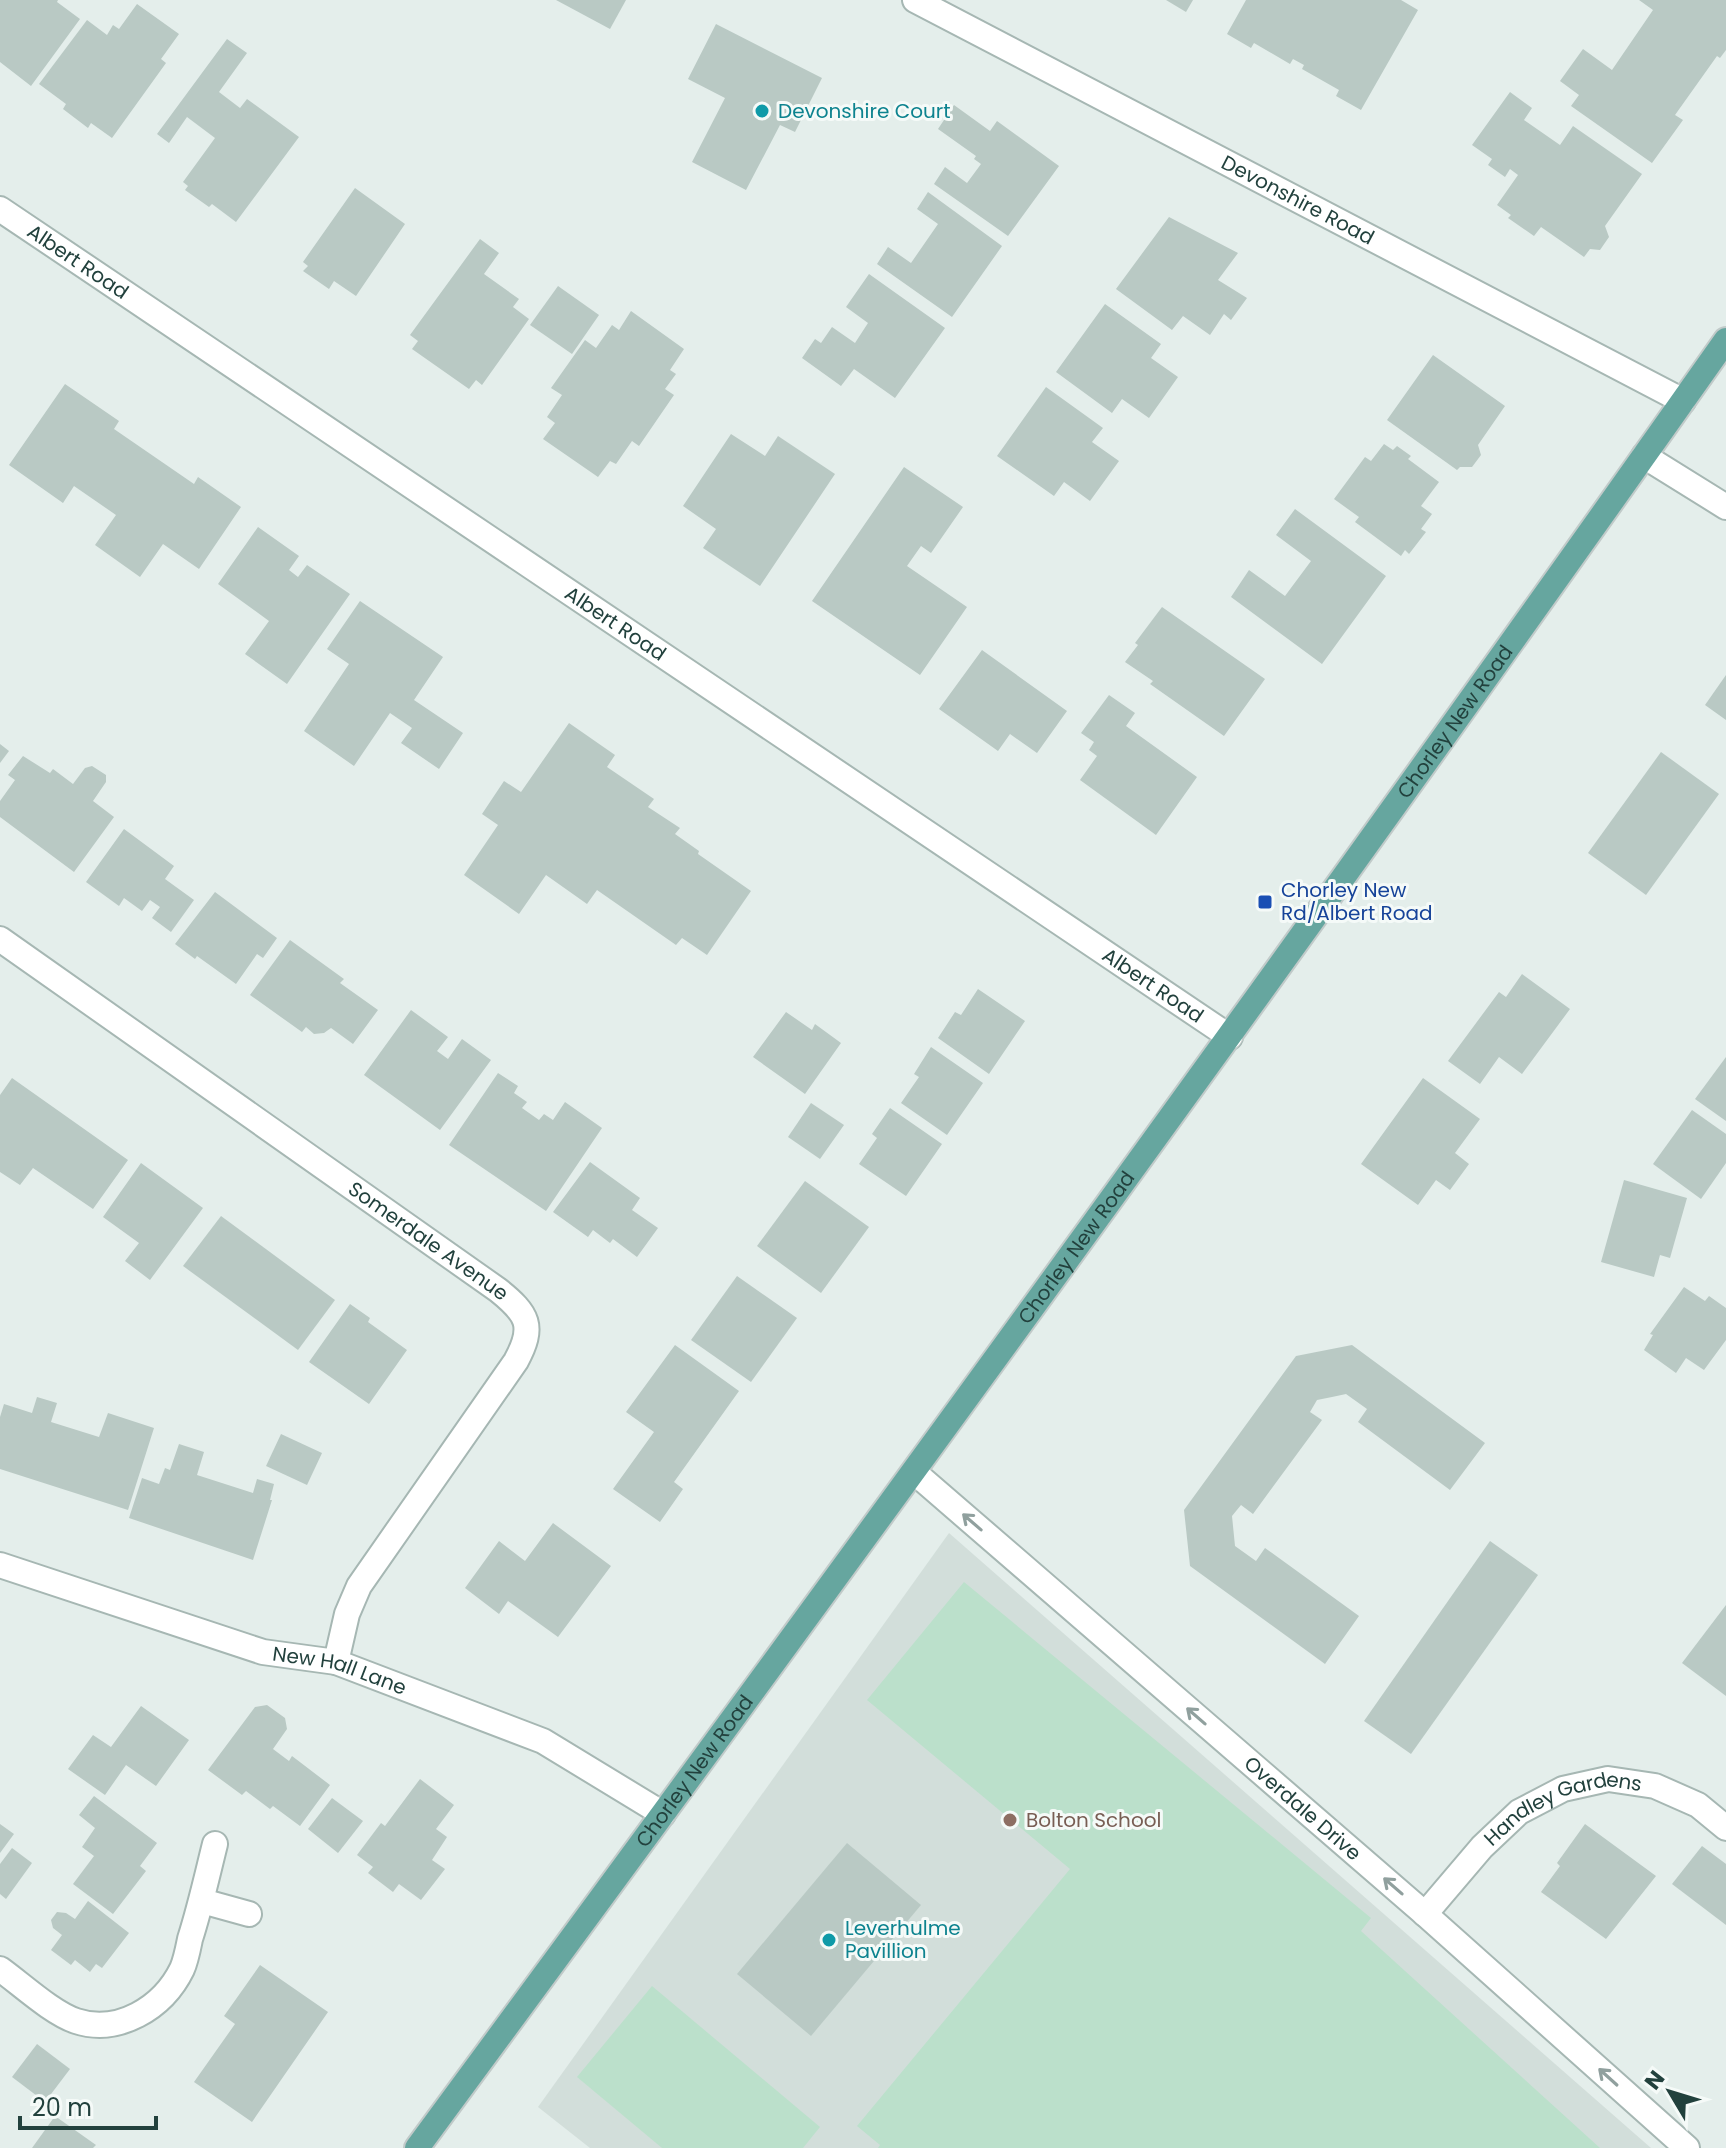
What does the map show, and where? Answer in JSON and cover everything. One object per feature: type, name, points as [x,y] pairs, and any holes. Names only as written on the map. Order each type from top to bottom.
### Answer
[{"type":"main road","name":"Chorley New Road","points":[[417,2148],[1230,1037],[1726,340]]},
{"type":"street","name":"Devonshire Road","points":[[915,0],[1683,401]]},
{"type":"street","name":"Albert Road","points":[[0,209],[1230,1037]]},
{"type":"street","points":[[1644,456],[1726,507]]},
{"type":"street","name":"Somerdale Avenue","points":[[0,939],[498,1290],[524,1315],[528,1325],[525,1345],[516,1361],[359,1586],[347,1614],[336,1662]]},
{"type":"street","name":"Overdale Drive","points":[[914,1472],[1425,1914],[1687,2148]]},
{"type":"street","name":"New Hall Lane","points":[[0,1565],[263,1652],[336,1662],[543,1741],[663,1814]]},
{"type":"street","name":"Handley Gardens","points":[[1425,1914],[1482,1847],[1519,1812],[1563,1789],[1608,1779],[1655,1786],[1698,1805],[1726,1828]]},
{"type":"street","points":[[0,1969],[73,2020],[95,2025],[121,2023],[147,2010],[182,1969],[215,1844]]},
{"type":"street","points":[[202,1901],[249,1914]]},
{"type":"shaded area","name":"Bolton School","points":[[949,1533],[1651,2148],[590,2148],[538,2107]]},
{"type":"green space","points":[[964,1582],[1371,1918],[1361,1931],[1600,2148],[878,2148],[880,2145],[857,2126],[1070,1869],[867,1700]]},
{"type":"green space","points":[[652,1986],[820,2127],[803,2148],[662,2148],[577,2077]]},
{"type":"building","points":[[0,0],[58,0],[80,19],[31,86],[0,62]]},
{"type":"building","points":[[556,0],[626,0],[610,29]]},
{"type":"building","points":[[1166,0],[1193,0],[1186,12]]},
{"type":"building","points":[[1246,0],[1401,0],[1418,10],[1361,110],[1336,96],[1339,90],[1302,69],[1304,65],[1293,59],[1290,64],[1254,43],[1251,48],[1227,34]]},
{"type":"building","points":[[1639,0],[1726,0],[1726,50],[1720,58],[1717,56],[1675,115],[1683,120],[1652,163],[1571,106],[1579,95],[1560,81],[1583,49],[1612,70],[1653,10]]},
{"type":"building","points":[[137,4],[179,34],[161,59],[166,63],[112,138],[91,123],[88,128],[63,109],[66,104],[39,84],[87,20],[107,35],[113,25],[119,29]]},
{"type":"building","name":"Devonshire Court","points":[[716,24],[822,78],[795,132],[780,125],[746,190],[692,162],[725,98],[688,79]]},
{"type":"building","points":[[227,39],[247,53],[219,92],[240,108],[247,99],[299,137],[236,222],[212,204],[209,207],[185,190],[188,186],[183,182],[215,138],[187,117],[169,143],[157,134]]},
{"type":"building","points":[[1510,92],[1532,108],[1524,120],[1560,145],[1573,126],[1642,174],[1605,226],[1609,237],[1600,250],[1590,249],[1584,257],[1541,227],[1534,236],[1508,218],[1511,215],[1497,205],[1518,175],[1510,169],[1505,177],[1488,165],[1492,159],[1472,145]]},
{"type":"building","points":[[954,105],[990,131],[997,121],[1059,166],[1008,236],[934,184],[945,167],[967,183],[981,164],[974,159],[976,156],[938,129]]},
{"type":"building","points":[[355,188],[405,224],[356,296],[334,281],[329,289],[303,271],[308,266],[303,262]]},
{"type":"building","points":[[928,192],[1002,246],[952,317],[877,264],[888,247],[911,263],[938,224],[917,209]]},
{"type":"building","points":[[1169,217],[1238,253],[1218,280],[1247,298],[1231,320],[1224,314],[1210,335],[1183,316],[1172,330],[1116,289]]},
{"type":"building","points":[[480,239],[499,253],[484,274],[519,299],[513,307],[529,319],[482,385],[476,380],[469,389],[412,349],[418,341],[410,335]]},
{"type":"building","points":[[869,274],[945,328],[895,398],[854,369],[841,386],[802,358],[815,339],[821,343],[832,327],[855,343],[868,323],[846,307]]},
{"type":"building","points":[[558,286],[599,315],[572,354],[530,325]]},
{"type":"building","points":[[1105,304],[1161,344],[1151,358],[1178,377],[1149,418],[1122,399],[1112,413],[1056,372]]},
{"type":"building","points":[[631,311],[684,349],[670,370],[676,374],[665,389],[674,395],[639,446],[632,441],[616,464],[610,461],[598,477],[543,439],[555,423],[547,417],[562,395],[551,388],[585,340],[596,348],[612,325],[619,330]]},
{"type":"building","points":[[1433,355],[1505,406],[1478,445],[1481,455],[1472,467],[1457,470],[1387,420]]},
{"type":"building","points":[[65,384],[119,421],[114,429],[194,484],[198,477],[241,507],[199,569],[163,544],[140,577],[95,545],[116,515],[74,486],[63,503],[9,465]]},
{"type":"building","points":[[1046,387],[1103,428],[1092,442],[1119,461],[1090,501],[1064,482],[1054,496],[997,456]]},
{"type":"building","points":[[731,434],[765,456],[778,436],[835,474],[760,586],[703,548],[716,529],[683,506]]},
{"type":"building","points":[[1384,444],[1393,450],[1397,446],[1411,456],[1408,459],[1439,482],[1421,506],[1432,514],[1421,529],[1426,532],[1409,554],[1405,550],[1401,556],[1355,522],[1359,517],[1334,499],[1365,457],[1371,461]]},
{"type":"building","points":[[904,467],[963,507],[931,553],[921,546],[907,566],[967,607],[920,675],[812,601]]},
{"type":"building","points":[[1295,509],[1386,576],[1322,664],[1231,597],[1249,570],[1285,596],[1311,561],[1276,535]]},
{"type":"building","points":[[258,527],[299,556],[289,570],[298,577],[307,565],[350,594],[287,684],[245,654],[269,621],[218,584]]},
{"type":"building","points":[[360,601],[443,657],[414,700],[463,733],[439,769],[401,743],[412,728],[390,713],[354,766],[304,731],[349,664],[327,649]]},
{"type":"building","points":[[1162,607],[1265,679],[1224,736],[1150,684],[1153,681],[1125,662]]},
{"type":"building","points":[[982,650],[1067,711],[1037,753],[1010,734],[998,751],[939,709]]},
{"type":"building","points":[[1726,675],[1726,720],[1705,705]]},
{"type":"building","points":[[1109,695],[1135,713],[1126,726],[1197,777],[1156,835],[1080,780],[1097,756],[1089,750],[1094,742],[1081,733]]},
{"type":"building","points":[[569,723],[615,755],[607,767],[654,799],[648,807],[680,828],[675,834],[751,891],[707,955],[682,938],[676,945],[597,890],[587,904],[546,875],[519,914],[464,875],[498,825],[482,814],[504,781],[521,792]]},
{"type":"building","points":[[0,744],[9,751],[0,763]]},
{"type":"building","points":[[1661,752],[1719,794],[1646,895],[1588,853]]},
{"type":"building","points":[[23,756],[50,773],[53,769],[73,784],[85,768],[92,766],[106,775],[106,782],[93,801],[114,817],[74,872],[0,817],[0,801],[15,780],[8,775]]},
{"type":"building","points":[[124,829],[174,866],[165,879],[194,900],[171,932],[152,918],[160,907],[150,900],[142,911],[124,898],[119,906],[86,882]]},
{"type":"building","points":[[215,892],[277,938],[263,958],[257,954],[236,984],[175,944]]},
{"type":"building","points":[[290,940],[344,979],[340,983],[378,1010],[353,1044],[331,1028],[314,1034],[306,1027],[302,1032],[250,995]]},
{"type":"building","points":[[1522,974],[1570,1009],[1522,1074],[1499,1057],[1480,1084],[1448,1061],[1499,992],[1506,997]]},
{"type":"building","points":[[978,989],[1025,1021],[989,1074],[938,1038],[955,1012],[961,1015]]},
{"type":"building","points":[[411,1010],[448,1037],[437,1051],[448,1059],[462,1039],[491,1060],[440,1130],[364,1075]]},
{"type":"building","points":[[786,1012],[812,1030],[815,1024],[841,1043],[805,1094],[753,1057]]},
{"type":"building","points":[[931,1047],[983,1083],[947,1135],[901,1103],[919,1077],[914,1074]]},
{"type":"building","points":[[1726,1057],[1726,1121],[1695,1099]]},
{"type":"building","points":[[498,1073],[518,1086],[514,1093],[527,1102],[522,1108],[539,1120],[544,1114],[553,1120],[565,1102],[602,1128],[546,1211],[449,1145]]},
{"type":"building","points":[[12,1078],[128,1160],[93,1209],[33,1168],[20,1185],[0,1172],[0,1095]]},
{"type":"building","points":[[1423,1078],[1480,1119],[1455,1153],[1469,1164],[1450,1190],[1436,1180],[1418,1205],[1361,1164]]},
{"type":"building","points":[[811,1103],[844,1125],[820,1159],[788,1137]]},
{"type":"building","points":[[890,1108],[942,1144],[906,1196],[859,1164],[877,1138],[872,1134]]},
{"type":"building","points":[[1692,1110],[1726,1134],[1726,1163],[1701,1199],[1653,1164]]},
{"type":"building","points":[[590,1162],[640,1198],[632,1210],[658,1228],[637,1257],[613,1239],[610,1243],[593,1230],[588,1237],[553,1212]]},
{"type":"building","points":[[141,1163],[203,1208],[150,1280],[125,1261],[139,1243],[103,1217]]},
{"type":"building","points":[[1624,1180],[1687,1198],[1670,1258],[1660,1255],[1654,1277],[1601,1262]]},
{"type":"building","points":[[805,1181],[869,1227],[821,1293],[757,1246]]},
{"type":"building","points":[[221,1216],[335,1300],[298,1350],[183,1266]]},
{"type":"building","points":[[737,1276],[797,1318],[751,1382],[691,1340]]},
{"type":"building","points":[[1684,1287],[1705,1301],[1709,1296],[1726,1308],[1726,1340],[1704,1370],[1686,1358],[1676,1373],[1644,1350],[1653,1335],[1650,1334]]},
{"type":"building","points":[[350,1304],[370,1318],[368,1322],[407,1350],[369,1404],[309,1362]]},
{"type":"building","points":[[675,1345],[739,1391],[674,1482],[683,1489],[660,1522],[613,1489],[654,1432],[626,1412]]},
{"type":"building","points":[[1352,1345],[1485,1443],[1450,1490],[1358,1422],[1367,1409],[1346,1394],[1317,1400],[1310,1412],[1322,1420],[1253,1514],[1241,1505],[1232,1516],[1235,1546],[1256,1561],[1265,1548],[1359,1616],[1325,1664],[1190,1566],[1184,1510],[1296,1356]]},
{"type":"building","points":[[37,1397],[57,1403],[51,1422],[99,1437],[108,1413],[154,1428],[128,1510],[0,1469],[0,1417],[4,1404],[32,1413]]},
{"type":"building","points":[[281,1434],[322,1453],[307,1485],[266,1466]]},
{"type":"building","points":[[179,1444],[204,1452],[197,1475],[253,1493],[257,1479],[274,1484],[253,1560],[129,1518],[142,1478],[159,1484],[165,1468],[170,1470]]},
{"type":"building","points":[[553,1523],[611,1566],[558,1637],[508,1601],[499,1614],[465,1588],[499,1541],[525,1561]]},
{"type":"building","points":[[1490,1541],[1538,1575],[1411,1754],[1364,1721]]},
{"type":"building","points":[[1726,1605],[1726,1696],[1682,1663]]},
{"type":"building","points":[[267,1705],[285,1718],[287,1729],[273,1749],[289,1761],[292,1756],[330,1785],[300,1826],[246,1791],[242,1795],[208,1770],[255,1707]]},
{"type":"building","points":[[141,1706],[189,1740],[156,1786],[126,1765],[105,1795],[68,1769],[93,1735],[111,1747]]},
{"type":"building","points":[[420,1779],[454,1805],[436,1829],[447,1837],[432,1860],[445,1869],[421,1900],[399,1884],[393,1892],[368,1873],[373,1867],[357,1855],[381,1823],[385,1826]]},
{"type":"building","points":[[94,1796],[157,1843],[140,1866],[146,1871],[113,1914],[73,1884],[94,1856],[82,1847],[95,1828],[79,1815]]},
{"type":"building","points":[[332,1798],[363,1821],[338,1853],[308,1829]]},
{"type":"building","points":[[0,1824],[14,1834],[0,1853]]},
{"type":"building","points":[[1585,1824],[1656,1876],[1606,1939],[1541,1892]]},
{"type":"building","name":"Leverhulme Pavillion","points":[[847,1843],[921,1905],[811,2036],[737,1974]]},
{"type":"building","points":[[1702,1846],[1726,1864],[1726,1925],[1672,1884]]},
{"type":"building","points":[[12,1848],[32,1863],[6,1899],[0,1894],[0,1864]]},
{"type":"building","points":[[88,1901],[129,1933],[102,1968],[96,1964],[90,1972],[75,1960],[71,1965],[51,1950],[62,1935],[53,1928],[51,1920],[57,1912],[75,1919]]},
{"type":"building","points":[[260,1965],[328,2012],[252,2122],[194,2082],[235,2024],[224,2016]]},
{"type":"building","points":[[37,2044],[70,2069],[45,2102],[12,2077]]},
{"type":"building","points":[[55,2116],[96,2145],[93,2148],[32,2148]]},
{"type":"place","name":"Devonshire Court","points":[[762,111]]},
{"type":"place","name":"Chorley New Rd/Albert Road","points":[[1265,902]]},
{"type":"place","name":"Bolton School","points":[[1010,1820]]},
{"type":"place","name":"Leverhulme Pavillion","points":[[829,1940]]}]
